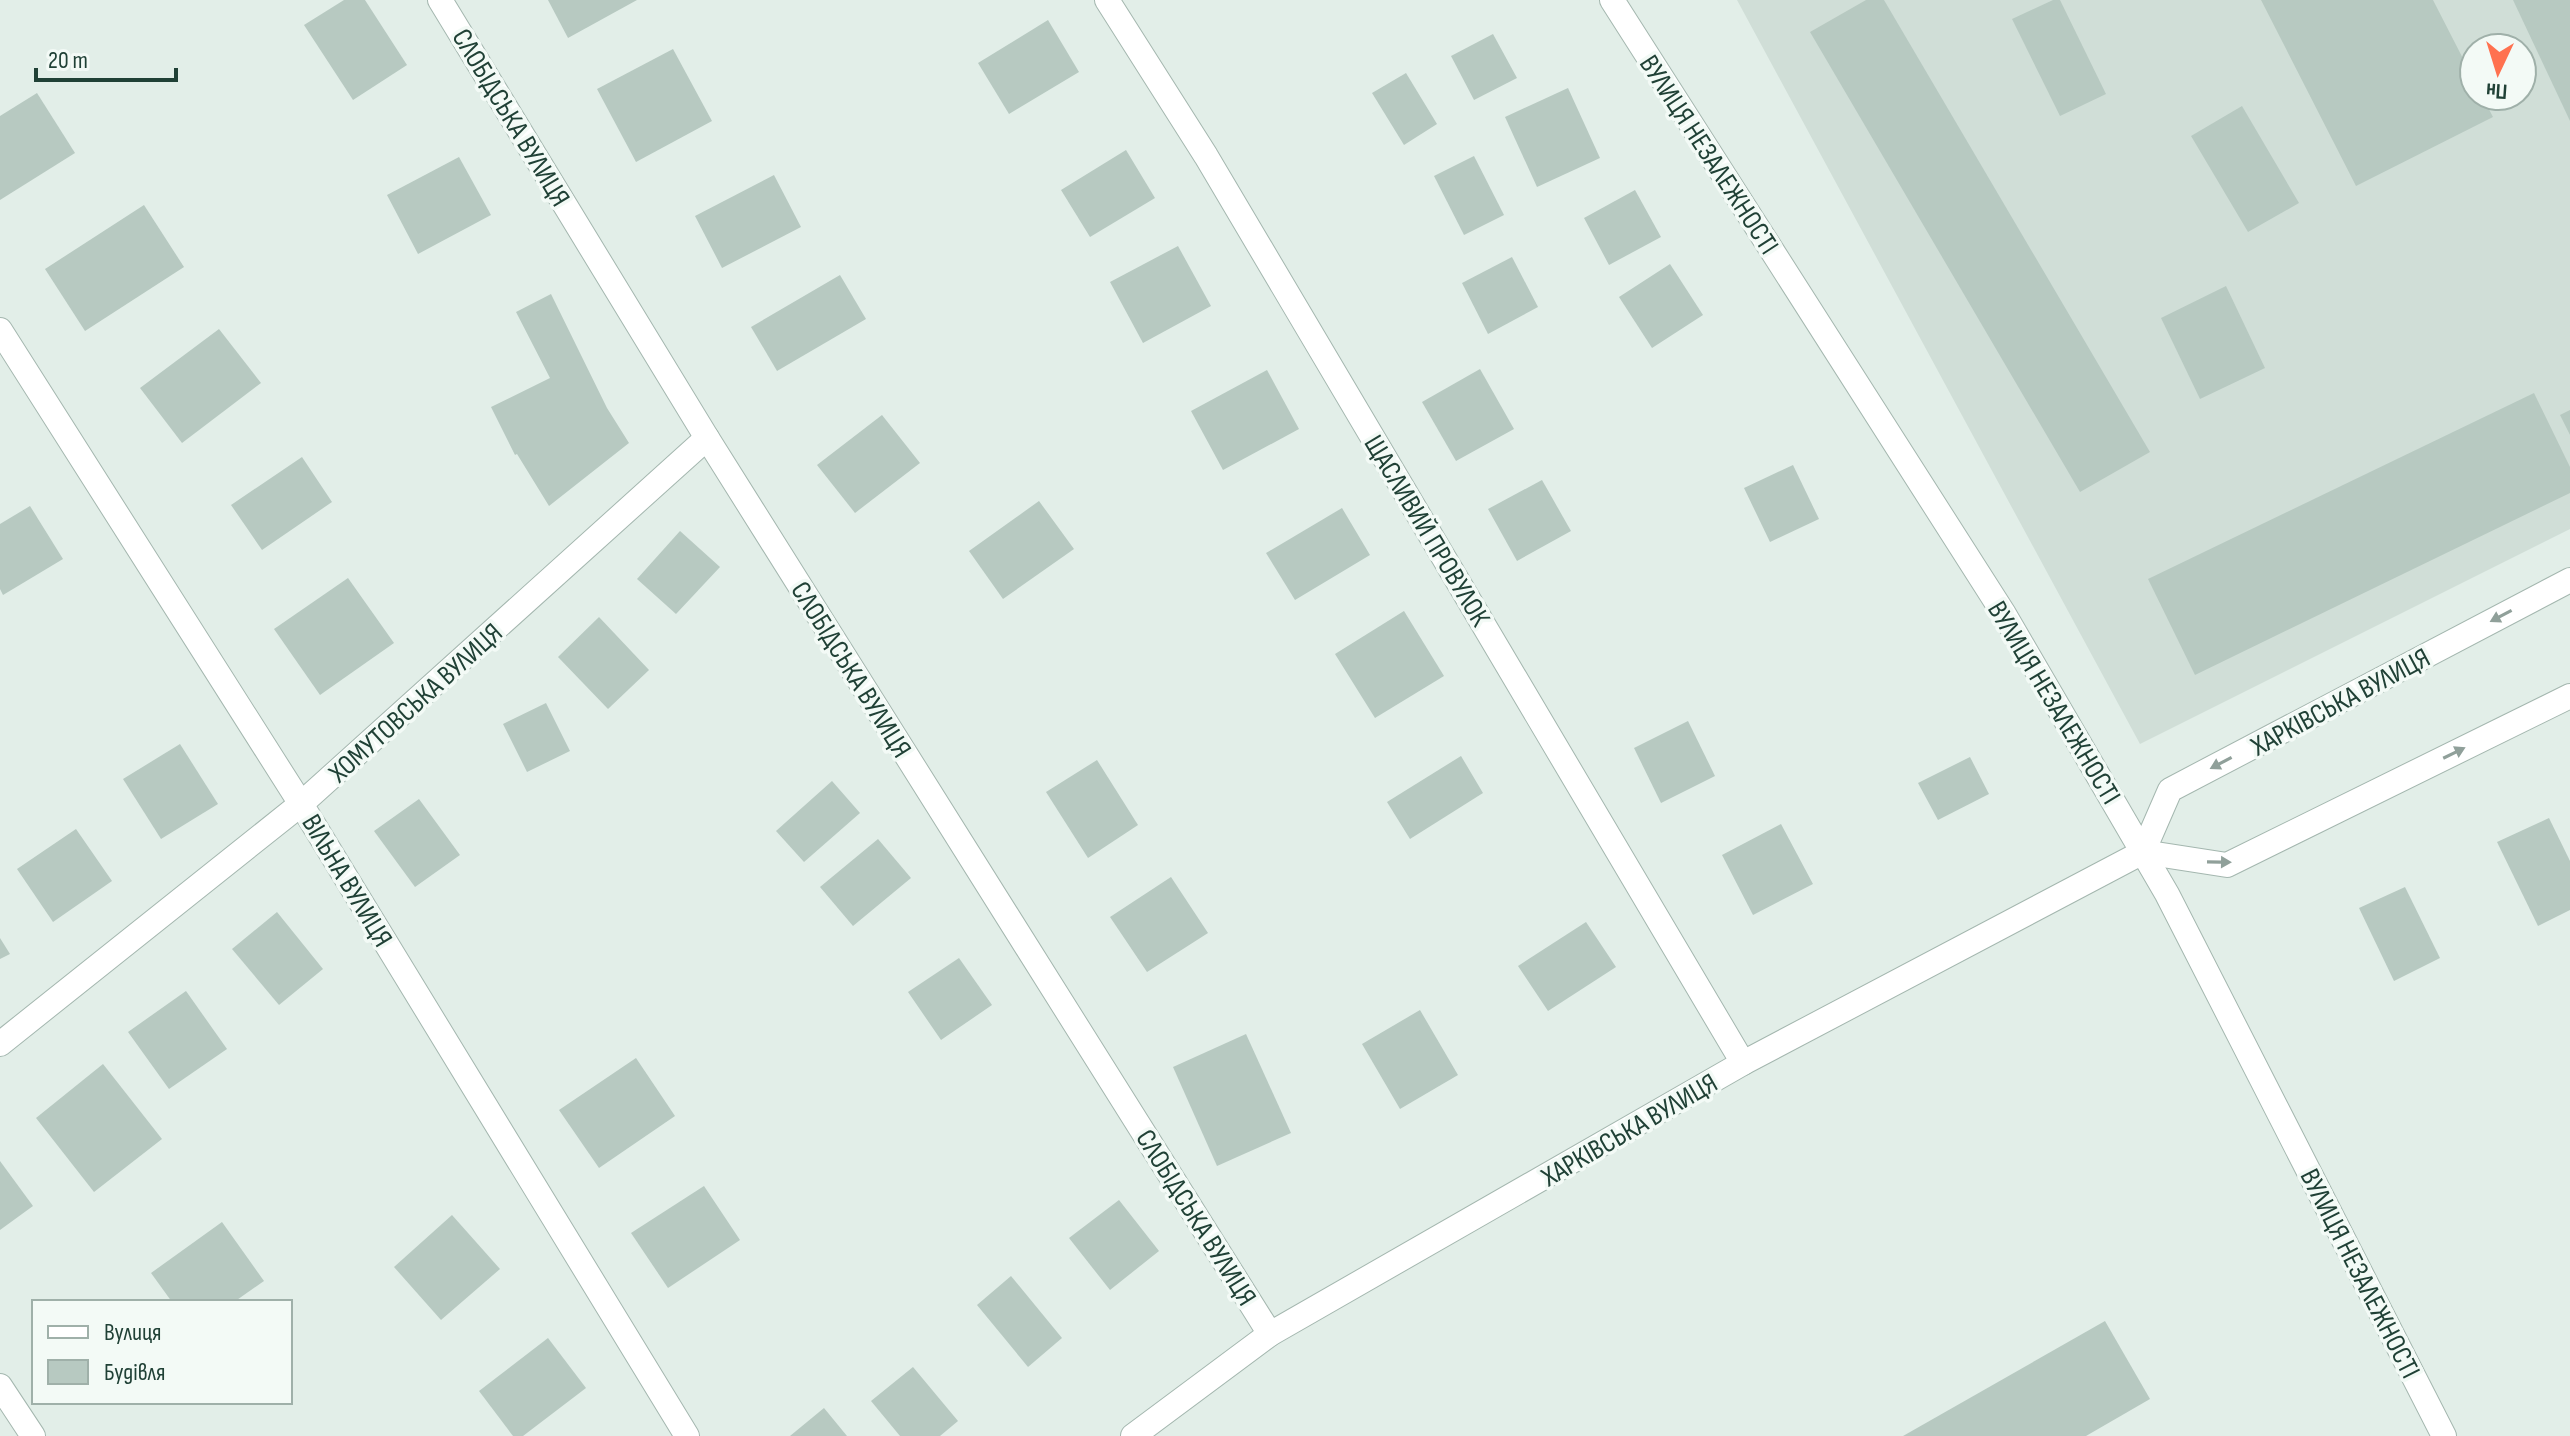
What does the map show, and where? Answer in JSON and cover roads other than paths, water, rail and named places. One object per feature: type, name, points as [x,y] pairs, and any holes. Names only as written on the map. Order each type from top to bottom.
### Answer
[{"type":"street","name":"СЛОБІДСЬКА ВУЛИЦЯ","points":[[440,0],[707,438],[1270,1334]]},
{"type":"street","name":"ЩАСЛИВИЙ ПРОВУЛОК","points":[[1107,0],[1214,170],[1743,1063]]},
{"type":"street","name":"ВУЛИЦЯ НЕЗАЛЕЖНОСТІ","points":[[1612,0],[2004,614],[2143,852],[2444,1436]]},
{"type":"street","name":"ВІЛЬНА ВУЛИЦЯ","points":[[0,330],[301,804],[687,1436]]},
{"type":"street","name":"ХОМУТОВСЬКА ВУЛИЦЯ","points":[[0,1044],[301,804],[707,438]]},
{"type":"street","name":"ХАРКІВСЬКА ВУЛИЦЯ","points":[[1133,1436],[1270,1334],[1743,1063],[2143,852],[2170,790],[2570,580]]},
{"type":"street","points":[[2143,852],[2227,865],[2570,696]]},
{"type":"street","points":[[0,1386],[33,1436]]}]
